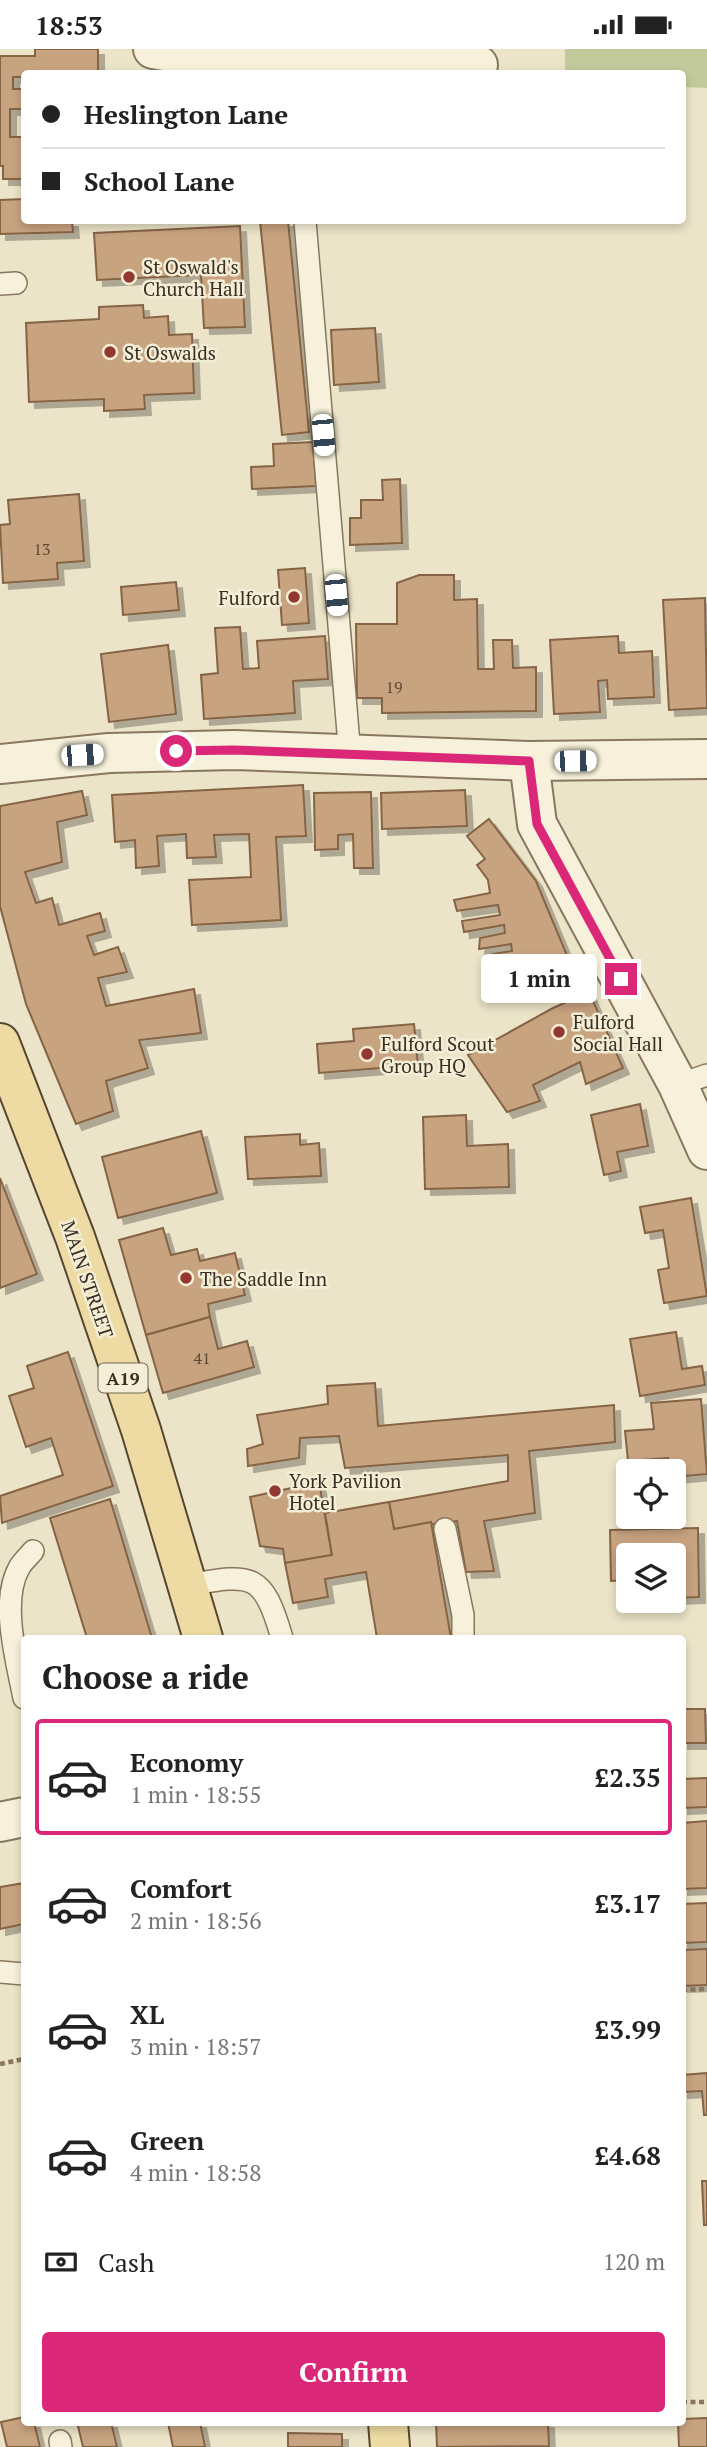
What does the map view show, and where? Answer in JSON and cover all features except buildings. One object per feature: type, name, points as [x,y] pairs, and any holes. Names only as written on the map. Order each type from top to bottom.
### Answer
[{"type":"main road","name":"MAIN STREET","points":[[2,1055],[75,1237],[141,1430],[202,1635]]},
{"type":"main road","points":[[388,2426],[390,2447]]},
{"type":"street","points":[[153,49],[216,60],[478,65]]},
{"type":"street","points":[[0,764],[109,753],[198,750],[529,761],[707,759]]},
{"type":"street","points":[[529,761],[537,824],[692,1080],[707,1150]]},
{"type":"street","points":[[0,1822],[21,1818]]},
{"type":"lane","points":[[305,224],[349,756]]},
{"type":"lane","points":[[445,1529],[463,1615],[463,1635]]},
{"type":"lane","points":[[21,1683],[10,1630],[10,1617],[18,1569],[33,1551]]},
{"type":"lane","points":[[189,1585],[235,1577],[252,1580],[272,1604],[281,1635]]},
{"type":"lane","points":[[0,1972],[21,1974]]},
{"type":"path","points":[[686,1990],[707,1989]]},
{"type":"path","points":[[0,2064],[21,2060]]},
{"type":"path","points":[[686,2402],[707,2402]]},
{"type":"green space","points":[[565,49],[707,49],[707,88],[686,87],[686,70],[565,70]]},
{"type":"place","name":"St Oswald's Church Hall","points":[[129,277]]},
{"type":"place","name":"St Oswalds","points":[[110,352]]},
{"type":"place","name":"Fulford","points":[[294,597]]},
{"type":"place","name":"Fulford Social Hall","points":[[559,1032]]},
{"type":"place","name":"Fulford Scout Group HQ","points":[[367,1054]]},
{"type":"place","name":"The Saddle Inn","points":[[186,1278]]},
{"type":"place","name":"York Pavilion Hotel","points":[[275,1491]]},
{"type":"route","points":[[176,751],[234,750],[529,761],[537,824],[621,979]]}]
